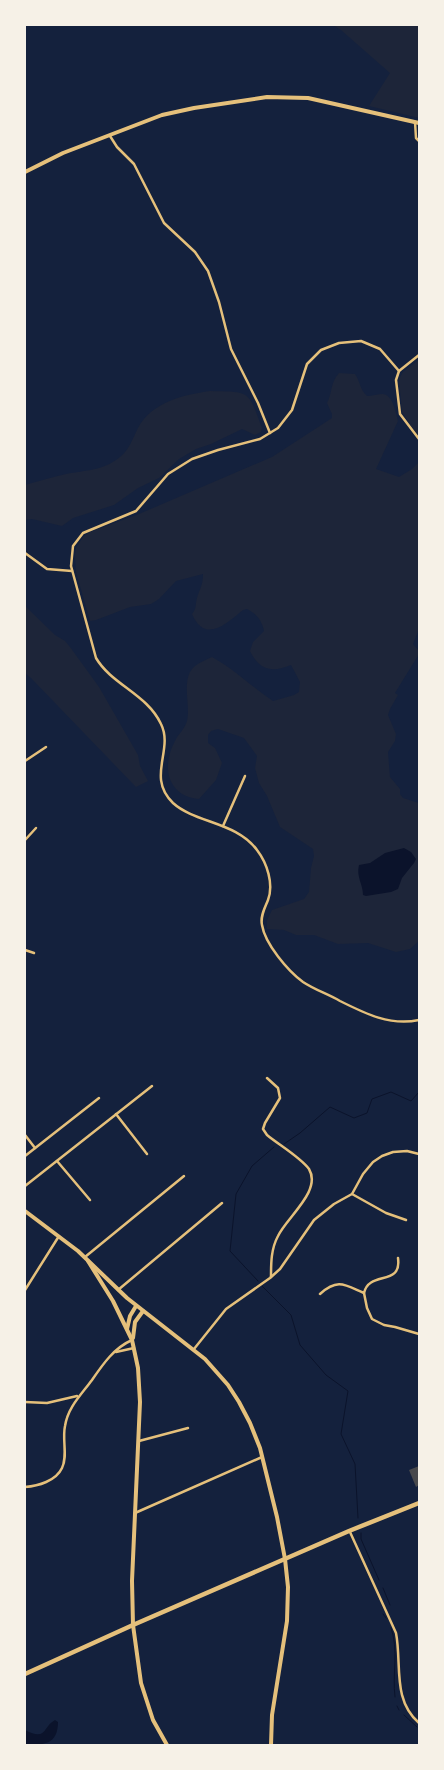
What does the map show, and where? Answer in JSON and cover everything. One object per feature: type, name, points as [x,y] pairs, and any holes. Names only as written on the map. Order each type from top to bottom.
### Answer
[{"type":"main road","points":[[25,1674],[285,1559],[419,1503]]},
{"type":"street","points":[[25,172],[63,152],[149,120],[174,112],[256,98],[283,96],[308,98],[417,122],[416,138],[419,141]]},
{"type":"street","points":[[110,136],[117,147],[134,164],[164,223],[196,252],[208,271],[219,302],[231,349],[258,403],[270,433]]},
{"type":"street","points":[[399,371],[380,349],[361,341],[339,343],[321,350],[311,358],[304,370],[295,403],[289,416],[278,428],[254,441],[202,455],[180,466],[163,479],[136,511],[83,533],[73,546],[71,559],[72,571],[96,658],[103,669],[150,707],[162,725],[164,742],[160,775],[164,792],[179,807],[240,835],[257,849],[263,859],[269,877],[270,892],[261,924],[276,954],[303,982],[378,1018],[393,1022],[419,1020]]},
{"type":"street","points":[[419,355],[399,371],[396,380],[399,410],[404,420],[419,439]]},
{"type":"street","points":[[25,553],[47,569],[72,571]]},
{"type":"street","points":[[25,761],[46,747]]},
{"type":"street","points":[[223,826],[245,776]]},
{"type":"street","points":[[25,840],[36,828]]},
{"type":"street","points":[[25,950],[34,953]]},
{"type":"street","points":[[267,1078],[278,1088],[280,1098],[264,1123],[263,1129],[303,1163],[309,1170],[312,1180],[307,1196],[285,1224],[276,1240],[272,1256],[271,1277]]},
{"type":"street","points":[[25,1186],[152,1086]]},
{"type":"street","points":[[25,1156],[99,1098]]},
{"type":"street","points":[[116,1114],[147,1154]]},
{"type":"street","points":[[25,1135],[35,1148]]},
{"type":"street","points":[[194,1349],[226,1309],[280,1269],[314,1220],[334,1204],[352,1194],[373,1162],[382,1156],[398,1151],[419,1154]]},
{"type":"street","points":[[57,1161],[90,1200]]},
{"type":"street","points":[[85,1257],[184,1176]]},
{"type":"street","points":[[352,1194],[386,1213],[406,1220]]},
{"type":"street","points":[[118,1290],[222,1203]]},
{"type":"street","points":[[25,1211],[85,1257],[136,1306],[194,1349],[220,1374],[239,1402],[250,1423],[262,1457],[285,1559],[289,1603],[272,1715],[271,1745]]},
{"type":"street","points":[[25,1290],[59,1236]]},
{"type":"street","points":[[85,1257],[108,1293],[132,1340],[134,1348],[140,1387],[134,1513],[133,1625],[140,1683],[153,1720],[167,1745]]},
{"type":"street","points":[[398,1258],[399,1265],[395,1273],[386,1278],[371,1281],[367,1285],[364,1293],[367,1308],[372,1319],[384,1325],[395,1326],[419,1334]]},
{"type":"street","points":[[320,1294],[332,1284],[340,1284],[364,1293]]},
{"type":"street","points":[[127,1330],[131,1314],[136,1306]]},
{"type":"street","points":[[132,1340],[134,1326],[143,1311]]},
{"type":"street","points":[[25,1487],[45,1482],[59,1472],[62,1467],[66,1420],[78,1396],[92,1380],[102,1364],[122,1345],[132,1340]]},
{"type":"street","points":[[114,1353],[134,1348]]},
{"type":"street","points":[[25,1402],[46,1403],[78,1396]]},
{"type":"street","points":[[138,1441],[188,1428]]},
{"type":"street","points":[[134,1513],[262,1457]]},
{"type":"street","points":[[350,1531],[396,1633],[399,1648],[401,1695],[407,1711],[419,1723]]},
{"type":"shaded area","points":[[333,25],[419,25],[419,118],[369,106],[390,73]]},
{"type":"shaded area","points":[[419,360],[419,435],[402,412],[399,379],[403,372]]},
{"type":"shaded area","points":[[339,373],[355,374],[367,396],[386,395],[394,405],[398,421],[376,469],[399,477],[419,462],[419,629],[413,644],[419,651],[419,654],[395,693],[398,695],[388,715],[396,734],[395,741],[388,752],[390,777],[400,789],[400,794],[403,798],[419,803],[419,941],[410,949],[396,952],[368,943],[338,944],[314,935],[296,935],[284,930],[267,929],[267,920],[272,910],[304,899],[309,892],[314,856],[313,849],[280,827],[267,796],[259,783],[255,768],[257,756],[244,738],[218,729],[211,731],[208,735],[208,743],[215,748],[222,763],[216,780],[199,799],[188,797],[180,792],[170,778],[168,760],[176,738],[185,727],[187,721],[188,677],[195,666],[212,657],[273,701],[299,692],[300,682],[291,665],[278,669],[267,668],[258,662],[250,651],[253,642],[264,631],[262,624],[254,613],[247,609],[243,610],[223,625],[209,630],[203,628],[197,623],[192,614],[202,584],[203,574],[176,581],[159,599],[151,604],[130,607],[90,621],[76,572],[76,548],[83,537],[90,532],[139,514],[272,457],[332,418],[327,403],[334,380]]},
{"type":"shaded area","points":[[210,391],[241,393],[246,396],[254,406],[262,428],[261,432],[255,435],[242,429],[196,449],[179,459],[159,478],[138,488],[114,505],[73,518],[62,526],[32,519],[25,520],[25,485],[61,475],[94,469],[114,462],[126,451],[138,428],[151,412],[169,401]]},
{"type":"shaded area","points":[[25,606],[55,635],[65,641],[99,687],[138,755],[140,766],[148,781],[136,787],[25,673]]},
{"type":"shaded area","points":[[404,848],[411,852],[416,859],[402,878],[398,889],[391,892],[363,895],[358,873],[359,865],[370,863],[385,853]]},
{"type":"shaded area","points":[[55,1720],[58,1722],[57,1730],[52,1739],[43,1744],[25,1745],[25,1730],[41,1734]]},
{"type":"building","points":[[419,1466],[419,1485],[416,1487],[409,1470]]},
{"type":"waterway","points":[[284,1144],[330,1107],[354,1118],[367,1113],[372,1099],[391,1092],[411,1101],[419,1092]]},
{"type":"waterway","points":[[258,1281],[230,1251],[236,1194],[252,1166],[274,1147]]},
{"type":"waterway","points":[[262,1286],[291,1315],[300,1345],[326,1375],[348,1391],[341,1434],[355,1464],[358,1518]]},
{"type":"waterway","points":[[361,1533],[361,1539],[379,1580]]},
{"type":"waterway","points":[[383,1588],[390,1605]]},
{"type":"waterway","points":[[383,1614],[386,1618]]},
{"type":"waterway","points":[[391,1628],[395,1645],[395,1697]]},
{"type":"waterway","points":[[397,1706],[399,1710]]},
{"type":"waterway","points":[[404,1715],[417,1727]]}]
